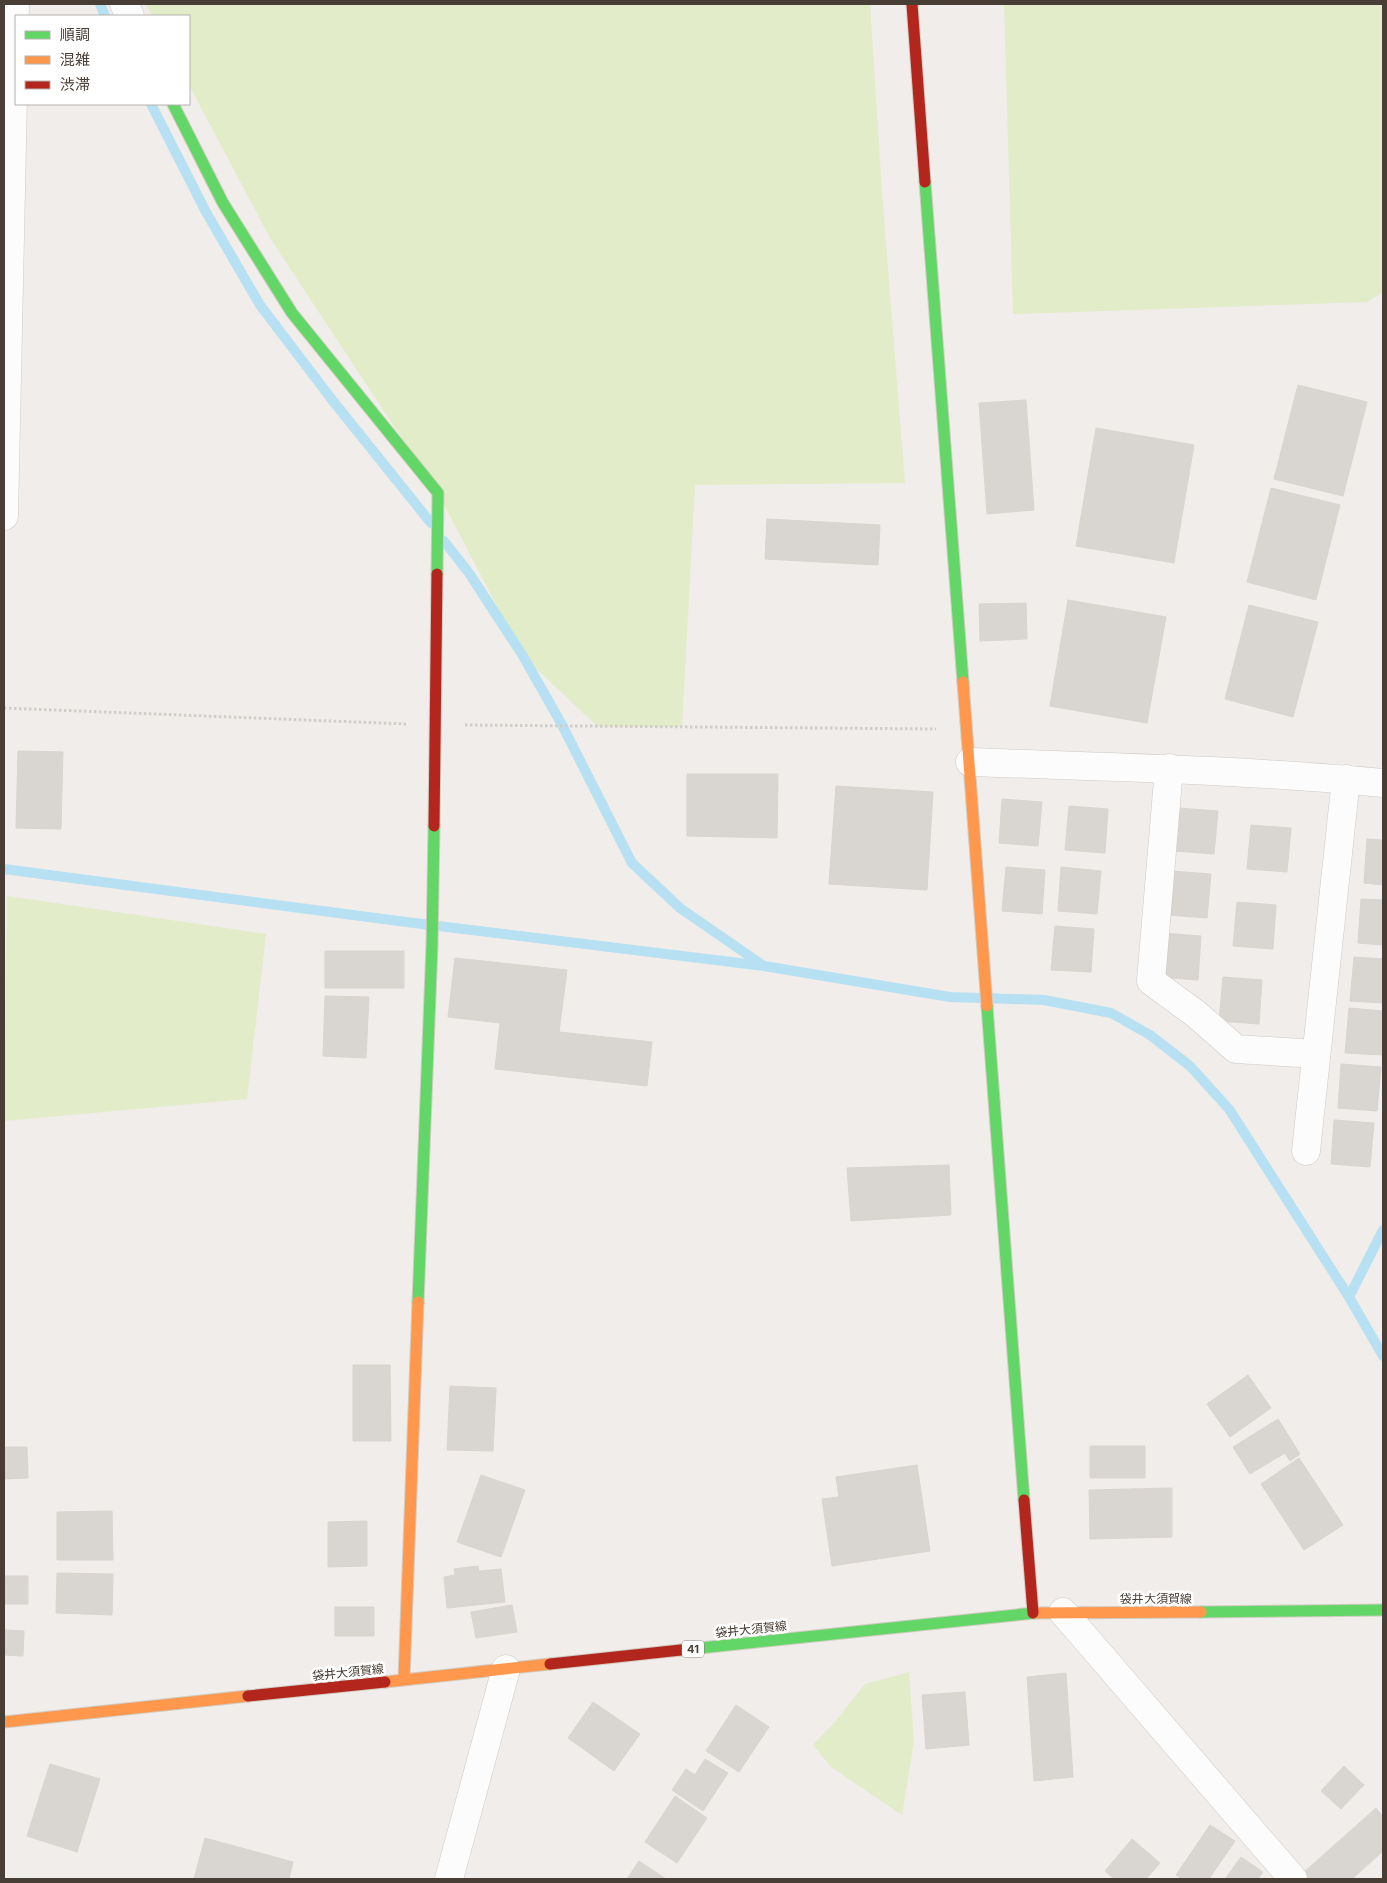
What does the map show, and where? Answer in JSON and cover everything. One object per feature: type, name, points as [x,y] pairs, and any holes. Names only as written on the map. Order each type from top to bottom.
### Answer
[{"type":"street","points":[[4,516],[14,4]]},
{"type":"street","points":[[912,4],[1033,1613]]},
{"type":"street","points":[[174,105],[223,204],[292,313],[438,493],[432,945],[404,1679]]},
{"type":"street","points":[[970,762],[1169,768],[1305,775],[1383,783]]},
{"type":"street","points":[[1169,768],[1151,981],[1196,1014],[1236,1049],[1316,1054]]},
{"type":"street","points":[[1306,1151],[1346,779]]},
{"type":"street","name":"袋井大須賀線","points":[[4,1722],[1033,1613],[1378,1607]]},
{"type":"street","points":[[1063,1612],[1293,1879]]},
{"type":"street","points":[[449,1879],[506,1669]]},
{"type":"path","points":[[4,708],[436,725],[968,729]]},
{"type":"green space","points":[[146,4],[870,4],[882,193],[905,483],[695,485],[682,727],[597,726],[523,656],[438,493],[270,238],[190,87],[190,15],[152,15]]},
{"type":"green space","points":[[1004,4],[1383,4],[1383,292],[1368,302],[1013,314]]},
{"type":"green space","points":[[7,896],[266,934],[247,1099],[4,1121]]},
{"type":"green space","points":[[909,1672],[914,1742],[902,1815],[831,1767],[813,1745],[835,1722],[865,1684]]},
{"type":"building","points":[[1298,385],[1367,402],[1343,496],[1274,479]]},
{"type":"building","points":[[1026,400],[1034,510],[987,514],[979,403]]},
{"type":"building","points":[[1096,428],[1194,445],[1174,563],[1076,546]]},
{"type":"building","points":[[1271,488],[1340,505],[1316,600],[1247,582]]},
{"type":"building","points":[[767,519],[880,525],[878,565],[765,559]]},
{"type":"building","points":[[1068,600],[1166,617],[1147,723],[1050,706]]},
{"type":"building","points":[[1026,603],[1027,639],[980,641],[979,604]]},
{"type":"building","points":[[1249,605],[1318,622],[1293,717],[1225,699]]},
{"type":"building","points":[[18,751],[63,752],[61,829],[16,828]]},
{"type":"building","points":[[687,774],[778,774],[777,838],[687,836]]},
{"type":"building","points":[[836,786],[933,792],[927,890],[829,884]]},
{"type":"building","points":[[1002,799],[1042,802],[1038,846],[999,843]]},
{"type":"building","points":[[1069,806],[1108,809],[1105,853],[1065,850]]},
{"type":"building","points":[[1179,808],[1218,811],[1214,854],[1175,851]]},
{"type":"building","points":[[1251,825],[1291,828],[1287,872],[1247,869]]},
{"type":"building","points":[[1367,839],[1383,840],[1383,885],[1364,883]]},
{"type":"building","points":[[1006,867],[1045,870],[1042,914],[1002,911]]},
{"type":"building","points":[[1061,867],[1101,871],[1097,914],[1058,911]]},
{"type":"building","points":[[1171,871],[1211,874],[1207,918],[1168,915]]},
{"type":"building","points":[[1361,899],[1383,900],[1383,945],[1358,943]]},
{"type":"building","points":[[1237,902],[1276,905],[1273,949],[1233,946]]},
{"type":"building","points":[[1055,926],[1094,929],[1091,972],[1051,970]]},
{"type":"building","points":[[1162,933],[1201,936],[1198,980],[1158,977]]},
{"type":"building","points":[[325,951],[404,951],[404,988],[325,988]]},
{"type":"building","points":[[1354,957],[1383,959],[1383,1003],[1350,1001]]},
{"type":"building","points":[[455,958],[567,970],[559,1032],[652,1042],[647,1086],[495,1069],[500,1023],[448,1017]]},
{"type":"building","points":[[1223,977],[1262,980],[1259,1024],[1219,1021]]},
{"type":"building","points":[[325,996],[369,997],[366,1058],[323,1056]]},
{"type":"building","points":[[1349,1008],[1383,1011],[1383,1055],[1345,1053]]},
{"type":"building","points":[[1341,1064],[1381,1067],[1377,1111],[1338,1108]]},
{"type":"building","points":[[1334,1120],[1374,1123],[1370,1167],[1331,1164]]},
{"type":"building","points":[[949,1165],[951,1215],[851,1221],[847,1168]]},
{"type":"building","points":[[353,1365],[390,1365],[391,1441],[353,1441]]},
{"type":"building","points":[[1248,1375],[1271,1408],[1230,1437],[1207,1404]]},
{"type":"building","points":[[450,1386],[496,1388],[493,1451],[447,1450]]},
{"type":"building","points":[[1278,1419],[1300,1454],[1290,1461],[1285,1453],[1250,1474],[1233,1447]]},
{"type":"building","points":[[1090,1446],[1145,1446],[1145,1478],[1090,1478]]},
{"type":"building","points":[[4,1447],[27,1447],[28,1478],[4,1479]]},
{"type":"building","points":[[1299,1458],[1343,1525],[1304,1550],[1261,1484]]},
{"type":"building","points":[[917,1465],[930,1551],[832,1566],[822,1499],[839,1497],[836,1477]]},
{"type":"building","points":[[481,1475],[525,1490],[501,1557],[457,1542]]},
{"type":"building","points":[[1172,1488],[1172,1537],[1090,1539],[1089,1490]]},
{"type":"building","points":[[112,1511],[113,1560],[57,1560],[57,1512]]},
{"type":"building","points":[[367,1521],[367,1566],[328,1567],[328,1522]]},
{"type":"building","points":[[478,1566],[479,1571],[501,1569],[505,1602],[447,1608],[444,1577],[455,1575],[454,1569]]},
{"type":"building","points":[[57,1573],[113,1574],[112,1615],[56,1613]]},
{"type":"building","points":[[4,1576],[28,1576],[28,1604],[4,1604]]},
{"type":"building","points":[[512,1605],[517,1632],[476,1638],[471,1612]]},
{"type":"building","points":[[335,1607],[374,1607],[374,1636],[335,1636]]},
{"type":"building","points":[[4,1630],[24,1631],[23,1656],[4,1655]]},
{"type":"building","points":[[1066,1673],[1073,1777],[1034,1781],[1027,1677]]},
{"type":"building","points":[[965,1692],[969,1745],[926,1749],[922,1695]]},
{"type":"building","points":[[593,1702],[640,1734],[614,1771],[568,1738]]},
{"type":"building","points":[[736,1705],[769,1727],[739,1772],[706,1751]]},
{"type":"building","points":[[705,1759],[728,1773],[703,1811],[672,1790],[686,1769],[695,1775]]},
{"type":"building","points":[[50,1764],[100,1779],[77,1852],[27,1836]]},
{"type":"building","points":[[1344,1766],[1364,1785],[1341,1809],[1321,1791]]},
{"type":"building","points":[[675,1796],[707,1818],[677,1863],[645,1842]]},
{"type":"building","points":[[1376,1808],[1383,1817],[1383,1851],[1352,1879],[1309,1879],[1303,1873]]},
{"type":"building","points":[[1210,1825],[1235,1841],[1209,1879],[1182,1879],[1176,1875]]},
{"type":"building","points":[[205,1838],[293,1862],[289,1879],[194,1879]]},
{"type":"building","points":[[1132,1839],[1160,1863],[1146,1879],[1114,1879],[1105,1871]]},
{"type":"building","points":[[1241,1857],[1263,1872],[1258,1879],[1225,1879]]},
{"type":"building","points":[[639,1861],[666,1879],[627,1879]]},
{"type":"waterway","points":[[100,4],[105,15]]},
{"type":"waterway","points":[[152,105],[206,212],[260,305],[333,401],[431,523]]},
{"type":"waterway","points":[[444,541],[469,573],[523,656],[561,723],[632,863],[680,908],[761,964]]},
{"type":"waterway","points":[[4,869],[414,923],[764,966],[950,997],[1044,1000],[1111,1013],[1150,1035],[1190,1066],[1229,1109],[1349,1297],[1383,1356]]},
{"type":"waterway","points":[[1349,1297],[1383,1230]]},
{"type":"traffic: fast","points":[[174,105],[223,203],[292,313],[438,493],[437,574]]},
{"type":"traffic: fast","points":[[925,182],[963,682]]},
{"type":"traffic: fast","points":[[418,1302],[432,945],[434,826]]},
{"type":"traffic: fast","points":[[987,1006],[1024,1500]]},
{"type":"traffic: fast","points":[[1201,1612],[1383,1610]]},
{"type":"traffic: fast","points":[[681,1650],[1034,1613]]},
{"type":"traffic: slow","points":[[963,682],[987,1006]]},
{"type":"traffic: slow","points":[[404,1679],[418,1302]]},
{"type":"traffic: slow","points":[[1034,1613],[1201,1612]]},
{"type":"traffic: slow","points":[[385,1682],[550,1664]]},
{"type":"traffic: slow","points":[[4,1722],[248,1696]]},
{"type":"traffic: jam","points":[[912,4],[925,182]]},
{"type":"traffic: jam","points":[[434,826],[437,574]]},
{"type":"traffic: jam","points":[[1024,1500],[1033,1613]]},
{"type":"traffic: jam","points":[[550,1664],[681,1650]]},
{"type":"traffic: jam","points":[[248,1696],[385,1682]]}]
